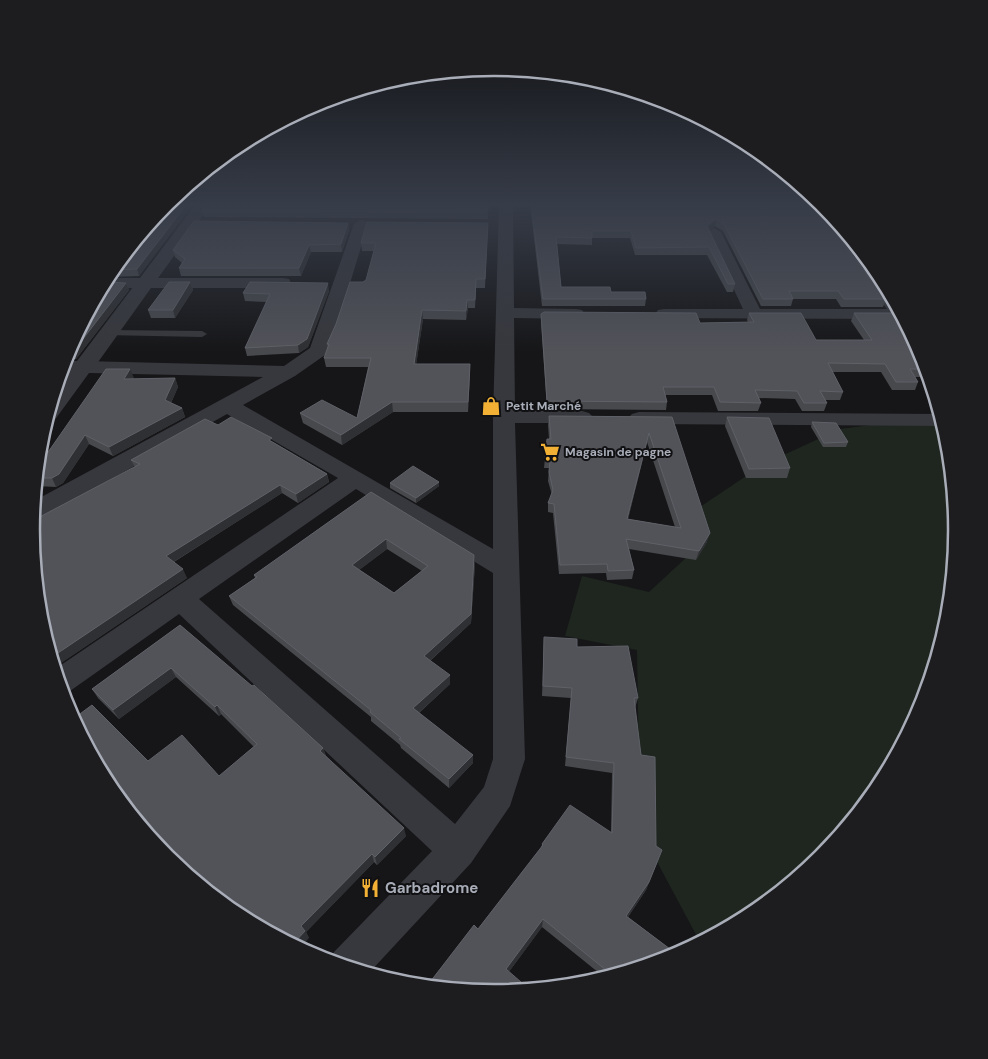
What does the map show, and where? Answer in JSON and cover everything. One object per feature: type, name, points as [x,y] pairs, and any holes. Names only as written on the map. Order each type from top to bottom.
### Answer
[{"type":"street","points":[[64,385],[73,367],[108,333],[167,253]]},
{"type":"street","points":[[41,508],[288,372],[318,351],[355,253]]},
{"type":"street","points":[[353,961],[458,850],[498,795],[508,759],[504,417],[505,313],[501,253]]},
{"type":"street","points":[[724,253],[754,314]]},
{"type":"street","points":[[113,283],[303,283]]},
{"type":"street","points":[[323,283],[343,283]]},
{"type":"street","points":[[505,313],[595,314]]},
{"type":"street","points":[[645,314],[893,314]]},
{"type":"street","points":[[73,367],[288,372]]},
{"type":"street","points":[[227,405],[355,478],[506,569]]},
{"type":"street","points":[[504,417],[935,420]]},
{"type":"street","points":[[65,678],[355,478]]},
{"type":"street","points":[[180,598],[458,850]]},
{"type":"lane","points":[[108,333],[202,334]]},
{"type":"shaded area","points":[[934,417],[944,470],[948,530],[944,589],[933,647],[924,675],[901,730],[871,782],[854,806],[815,851],[793,871],[746,907],[697,936],[640,830],[637,650],[565,636],[582,576],[649,592],[689,555],[694,511],[764,464],[840,429]]},
{"type":"building","points":[[134,253],[149,253],[137,269],[122,270]]},
{"type":"building","points":[[178,253],[305,253],[299,268],[179,268],[185,259]]},
{"type":"building","points":[[373,253],[486,253],[485,279],[476,279],[475,300],[467,300],[466,311],[422,310],[414,364],[470,364],[468,402],[392,402],[341,435],[300,413],[322,400],[357,418],[371,358],[324,358],[329,344],[327,344],[350,282],[363,282],[366,280]]},
{"type":"building","points":[[537,253],[558,253],[561,287],[610,287],[611,292],[645,292],[646,299],[543,299]]},
{"type":"building","points":[[712,253],[720,253],[735,284],[728,284]]},
{"type":"building","points":[[739,253],[851,253],[885,299],[844,299],[838,291],[789,291],[793,299],[763,299]]},
{"type":"building","points":[[114,282],[126,283],[82,340],[101,302]]},
{"type":"building","points":[[169,282],[190,282],[173,310],[148,310]]},
{"type":"building","points":[[250,282],[328,283],[307,339],[298,345],[245,348],[270,294],[243,293]]},
{"type":"building","points":[[544,312],[696,313],[700,323],[754,322],[749,313],[801,313],[816,340],[872,340],[854,313],[893,313],[918,369],[910,369],[918,382],[896,382],[885,364],[828,363],[843,392],[820,391],[827,403],[804,403],[797,391],[755,390],[761,403],[720,402],[714,387],[663,387],[667,402],[547,401],[541,314]]},
{"type":"building","points":[[106,369],[130,369],[124,379],[175,378],[165,400],[182,408],[109,447],[85,435],[59,474],[52,478],[43,478],[47,454]]},
{"type":"building","points":[[549,416],[672,417],[710,533],[699,551],[626,539],[634,570],[608,571],[607,564],[560,565],[554,504],[548,503],[553,490],[549,472],[550,459],[545,459],[547,439],[551,439]],"holes":[[[649,433],[681,528],[627,519]]]},
{"type":"building","points":[[231,417],[272,438],[269,440],[327,474],[296,494],[280,485],[166,556],[183,569],[57,654],[44,589],[41,559],[40,517],[140,464],[131,460],[205,419],[218,425]]},
{"type":"building","points":[[727,417],[769,418],[790,468],[749,469]]},
{"type":"building","points":[[812,422],[836,423],[848,442],[824,443]]},
{"type":"building","points":[[413,466],[439,482],[416,498],[390,483]]},
{"type":"building","points":[[371,492],[474,555],[471,614],[424,656],[450,675],[413,708],[473,755],[449,779],[399,739],[401,738],[370,712],[371,710],[229,596],[257,577],[254,575]],"holes":[[[386,539],[428,566],[394,593],[352,565]]]},
{"type":"building","points":[[180,625],[252,686],[254,685],[323,748],[320,751],[404,828],[375,857],[372,854],[301,926],[305,931],[298,939],[293,937],[267,923],[218,890],[173,851],[134,806],[117,782],[101,756],[80,714],[92,705],[148,761],[182,735],[219,776],[257,744],[217,705],[215,707],[171,668],[113,710],[92,689]]},
{"type":"building","points":[[544,637],[577,639],[577,647],[628,646],[638,698],[634,698],[641,755],[655,757],[656,846],[662,850],[649,882],[626,916],[669,948],[605,970],[543,919],[506,969],[522,983],[464,983],[432,980],[474,925],[478,929],[543,845],[570,805],[612,833],[614,763],[566,757],[572,688],[543,686]]},
{"type":"place","name":"Petit Marché","points":[[491,406]]},
{"type":"place","name":"Magasin de pagne","points":[[550,452]]},
{"type":"place","name":"Garbadrome","points":[[370,888]]}]
